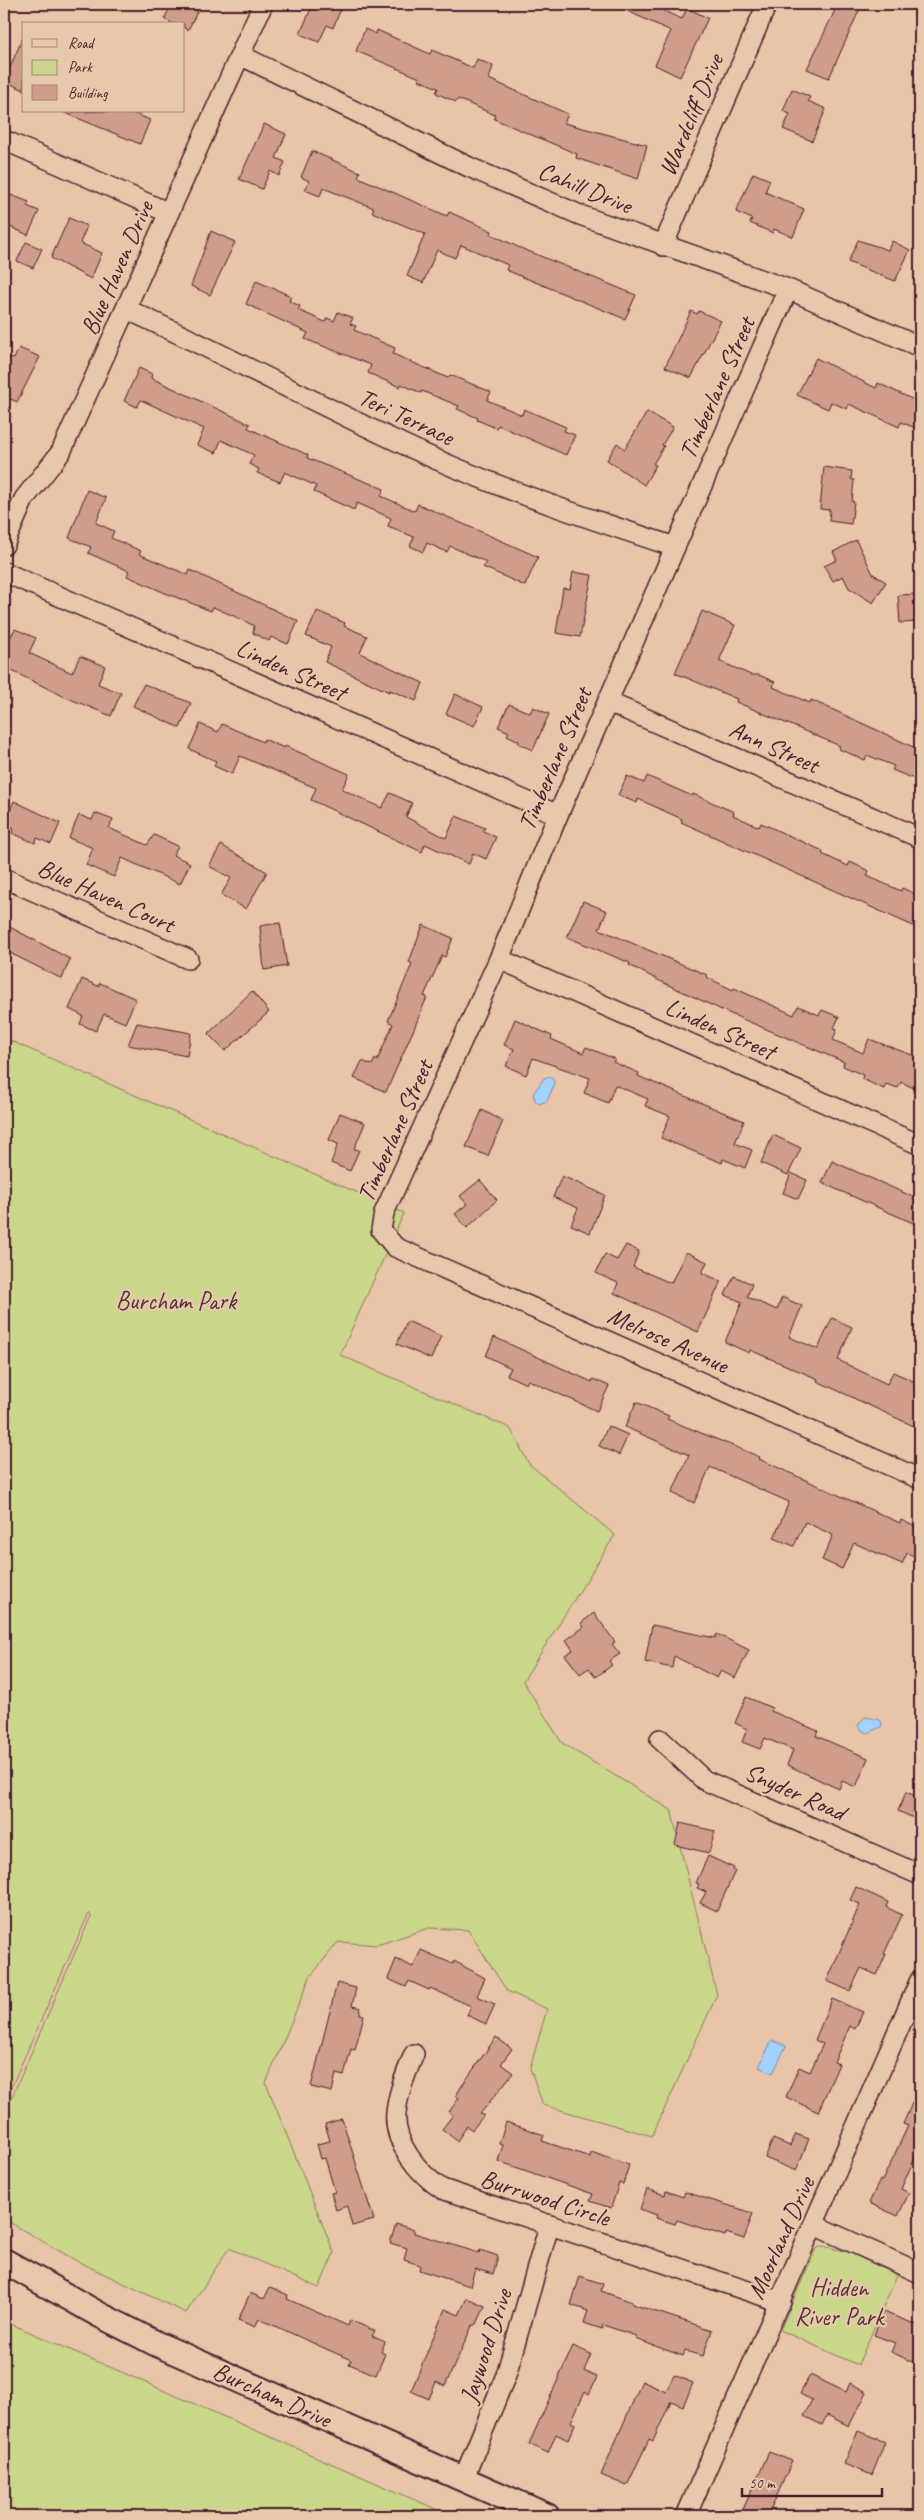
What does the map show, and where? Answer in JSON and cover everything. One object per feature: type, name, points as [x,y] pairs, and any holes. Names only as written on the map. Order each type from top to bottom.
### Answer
[{"type":"street","name":"Blue Haven Drive","points":[[4,545],[24,500],[62,452],[263,4]]},
{"type":"street","name":"Wardcliff Drive","points":[[663,246],[767,4]]},
{"type":"street","name":"Cahill Drive","points":[[240,55],[469,168],[580,215],[788,289],[920,347]]},
{"type":"street","points":[[4,140],[169,213]]},
{"type":"street","name":"Timberlane Street","points":[[395,1247],[381,1230],[384,1213],[499,959],[558,815],[788,289]]},
{"type":"street","name":"Teri Terrace","points":[[126,309],[434,458],[548,505],[674,547]]},
{"type":"street","name":"Linden Street","points":[[4,572],[558,815]]},
{"type":"street","name":"Ann Street","points":[[608,702],[920,838]]},
{"type":"street","name":"Blue Haven Court","points":[[4,878],[188,959]]},
{"type":"street","name":"Linden Street","points":[[499,959],[920,1145]]},
{"type":"street","name":"Melrose Avenue","points":[[395,1247],[920,1479]]},
{"type":"street","name":"Snyder Road","points":[[660,1739],[704,1780],[920,1875]]},
{"type":"street","name":"Moorland Drive","points":[[686,2516],[920,1980]]},
{"type":"street","name":"Burrwood Circle","points":[[414,2054],[401,2086],[395,2115],[404,2147],[413,2165],[427,2180],[442,2189],[549,2226],[780,2302]]},
{"type":"street","points":[[814,2225],[920,2273]]},
{"type":"street","name":"Jaywood Drive","points":[[463,2480],[506,2375],[549,2226]]},
{"type":"street","name":"Burcham Drive","points":[[4,2261],[98,2314],[157,2344],[548,2516]]},
{"type":"green space","name":"Burcham Park","points":[[4,1038],[404,1213],[340,1355],[510,1428],[529,1464],[615,1535],[523,1681],[562,1743],[671,1810],[717,1995],[652,2136],[543,2105],[530,2068],[547,2009],[507,1991],[468,1930],[429,1928],[377,1945],[338,1942],[310,1977],[266,2083],[334,2253],[319,2288],[229,2248],[186,2313],[75,2260],[4,2219],[4,2115],[91,1916],[89,1913],[4,2103]]},
{"type":"green space","name":"Hidden River Park","points":[[823,2246],[848,2252],[897,2275],[858,2365],[780,2330],[816,2249]]},
{"type":"green space","points":[[4,2321],[452,2516],[144,2516],[127,2509],[124,2516],[4,2516]]},
{"type":"water","points":[[549,1077],[553,1079],[554,1085],[547,1101],[539,1104],[533,1094],[544,1078]]},
{"type":"water","points":[[865,1717],[880,1720],[882,1723],[881,1727],[867,1733],[860,1729],[858,1725]]},
{"type":"water","points":[[772,2040],[786,2046],[773,2073],[759,2067]]},
{"type":"building","points":[[172,4],[201,4],[188,30],[185,28],[185,22],[170,22],[164,19]]},
{"type":"building","points":[[313,4],[343,4],[333,28],[327,25],[319,42],[300,34]]},
{"type":"building","points":[[612,4],[648,4],[682,19],[687,8],[708,18],[680,77],[655,65],[671,31]]},
{"type":"building","points":[[838,4],[862,4],[829,78],[807,69]]},
{"type":"building","points":[[365,29],[376,34],[377,30],[430,54],[432,50],[473,68],[477,59],[493,66],[489,79],[568,114],[564,123],[647,145],[638,179],[576,158],[577,154],[494,119],[495,115],[458,99],[456,102],[436,93],[438,88],[419,80],[420,78],[356,51]]},
{"type":"building","points":[[22,40],[22,89],[4,81]]},
{"type":"building","points":[[792,89],[810,97],[808,101],[826,109],[812,141],[783,129],[790,114],[783,111]]},
{"type":"building","points":[[63,112],[130,112],[150,120],[140,144]]},
{"type":"building","points":[[264,124],[286,134],[276,158],[285,162],[279,176],[270,171],[262,189],[239,179]]},
{"type":"building","points":[[312,151],[360,172],[358,177],[447,216],[449,212],[492,231],[491,234],[518,247],[636,295],[625,319],[506,270],[508,265],[461,245],[455,258],[437,250],[423,283],[407,276],[425,234],[372,212],[374,208],[323,188],[320,196],[305,190],[309,181],[301,177]]},
{"type":"building","points":[[753,173],[770,180],[765,192],[804,209],[793,237],[774,229],[773,233],[750,223],[752,219],[736,212]]},
{"type":"building","points":[[11,195],[29,202],[27,206],[39,211],[28,235],[4,224],[4,212]]},
{"type":"building","points":[[69,218],[87,226],[80,243],[102,253],[91,279],[51,258]]},
{"type":"building","points":[[211,231],[235,242],[210,295],[191,286]]},
{"type":"building","points":[[858,240],[888,250],[892,241],[910,250],[895,281],[848,262]]},
{"type":"building","points":[[26,242],[42,249],[33,268],[17,261]]},
{"type":"building","points":[[256,281],[291,296],[289,301],[300,306],[298,310],[325,322],[327,318],[334,321],[338,312],[353,318],[350,324],[356,326],[354,330],[395,348],[393,354],[448,378],[450,375],[491,392],[487,400],[522,415],[524,409],[566,427],[564,431],[575,435],[566,455],[498,425],[496,428],[477,420],[478,418],[457,409],[459,406],[401,384],[400,387],[368,373],[371,365],[305,339],[308,333],[246,304]]},
{"type":"building","points":[[691,311],[697,314],[699,311],[721,321],[691,378],[665,367]]},
{"type":"building","points":[[19,348],[40,357],[17,402],[4,396],[4,370],[9,357],[14,359]]},
{"type":"building","points":[[816,358],[876,388],[878,383],[920,403],[920,430],[901,422],[899,427],[849,404],[847,409],[831,402],[828,409],[797,395]]},
{"type":"building","points":[[139,368],[152,374],[151,378],[250,424],[248,428],[308,455],[307,458],[384,489],[381,496],[415,511],[418,504],[538,557],[525,586],[483,567],[486,562],[450,546],[447,552],[427,543],[423,552],[410,546],[414,537],[388,526],[391,518],[357,503],[354,510],[314,492],[316,486],[285,472],[280,482],[257,473],[259,469],[249,464],[254,455],[221,440],[216,453],[197,445],[204,429],[141,400],[137,407],[124,401]]},
{"type":"building","points":[[647,412],[673,427],[653,464],[656,465],[644,485],[607,460],[617,443],[625,449]]},
{"type":"building","points":[[824,467],[852,471],[851,479],[854,480],[852,502],[854,502],[851,524],[829,521],[830,510],[820,509]]},
{"type":"building","points":[[87,490],[106,498],[96,523],[114,531],[111,538],[141,551],[139,554],[188,575],[190,570],[298,621],[288,644],[271,637],[269,641],[253,633],[254,626],[243,620],[213,607],[211,611],[163,592],[127,576],[129,571],[88,553],[91,547],[69,538]]},
{"type":"building","points":[[856,540],[873,574],[886,582],[873,603],[849,588],[843,576],[833,581],[824,566],[837,560],[833,552]]},
{"type":"building","points":[[573,572],[592,575],[580,637],[556,633],[563,588],[570,589]]},
{"type":"building","points":[[920,594],[920,622],[900,623],[898,595]]},
{"type":"building","points":[[317,611],[345,623],[344,626],[367,636],[360,653],[423,683],[416,701],[390,690],[389,692],[325,662],[331,647],[306,636]]},
{"type":"building","points":[[702,611],[735,625],[719,661],[751,675],[759,675],[775,682],[773,687],[810,703],[811,700],[920,750],[920,772],[917,780],[892,770],[894,766],[867,755],[865,760],[839,749],[840,746],[736,702],[737,699],[675,673]]},
{"type":"building","points":[[15,629],[36,638],[29,653],[72,673],[80,656],[105,666],[98,684],[121,693],[111,716],[63,696],[4,667],[4,649]]},
{"type":"building","points":[[144,684],[191,703],[180,728],[133,706]]},
{"type":"building","points":[[455,694],[483,707],[474,726],[446,714]]},
{"type":"building","points":[[509,704],[530,713],[533,707],[549,714],[533,750],[518,743],[519,741],[507,735],[509,732],[498,727]]},
{"type":"building","points":[[200,724],[218,732],[222,724],[263,742],[264,739],[284,748],[285,746],[349,774],[342,789],[382,808],[390,793],[412,803],[406,817],[446,838],[456,816],[485,828],[483,831],[496,837],[486,859],[473,853],[469,864],[425,844],[422,852],[311,800],[316,788],[240,756],[232,774],[214,766],[216,761],[189,749]]},
{"type":"building","points":[[627,776],[644,783],[647,776],[692,796],[693,794],[734,812],[733,815],[759,827],[761,823],[823,851],[822,854],[848,866],[850,862],[869,871],[867,876],[901,891],[902,888],[920,896],[920,929],[681,822],[682,819],[638,799],[637,803],[618,795]]},
{"type":"building","points":[[14,801],[60,823],[51,844],[37,838],[35,843],[12,833],[14,829],[4,825]]},
{"type":"building","points":[[95,813],[113,820],[109,828],[147,845],[154,835],[178,846],[173,855],[190,863],[180,884],[122,858],[114,877],[86,865],[93,848],[69,838],[79,815],[92,820]]},
{"type":"building","points":[[221,845],[267,872],[246,909],[221,895],[231,878],[209,866]]},
{"type":"building","points":[[583,901],[607,911],[599,929],[707,975],[706,977],[733,990],[734,988],[794,1015],[798,1006],[819,1015],[822,1010],[839,1017],[834,1028],[837,1029],[833,1040],[863,1053],[869,1039],[920,1058],[920,1091],[901,1082],[898,1088],[886,1084],[884,1089],[862,1079],[863,1075],[843,1066],[844,1062],[726,1012],[662,982],[629,965],[630,963],[567,937]]},
{"type":"building","points":[[280,923],[287,966],[264,970],[260,926]]},
{"type":"building","points":[[4,924],[70,959],[62,979],[4,950]]},
{"type":"building","points":[[423,925],[453,938],[445,957],[442,956],[424,996],[427,997],[386,1092],[354,1078],[362,1061],[372,1065],[375,1059],[377,1061],[393,1024],[388,1021],[412,964],[409,962]]},
{"type":"building","points":[[82,979],[98,986],[100,983],[136,999],[125,1023],[104,1014],[96,1031],[80,1024],[83,1016],[69,1009]]},
{"type":"building","points":[[252,991],[269,1012],[225,1051],[208,1034]]},
{"type":"building","points":[[515,1019],[552,1036],[551,1039],[583,1053],[586,1047],[615,1059],[613,1062],[639,1073],[638,1076],[744,1121],[735,1143],[752,1150],[745,1168],[723,1159],[722,1163],[661,1138],[670,1116],[645,1106],[648,1099],[615,1085],[608,1103],[584,1093],[590,1078],[533,1058],[526,1075],[506,1066],[514,1049],[504,1045]]},
{"type":"building","points":[[137,1023],[191,1033],[187,1056],[128,1045]]},
{"type":"building","points":[[482,1110],[503,1121],[488,1156],[466,1147]]},
{"type":"building","points":[[340,1113],[365,1123],[354,1149],[359,1150],[350,1171],[331,1163],[338,1144],[329,1140]]},
{"type":"building","points":[[773,1135],[801,1148],[788,1175],[761,1163]]},
{"type":"building","points":[[832,1161],[918,1199],[914,1207],[920,1210],[920,1226],[822,1183]]},
{"type":"building","points":[[791,1173],[807,1180],[798,1199],[783,1193]]},
{"type":"building","points":[[562,1176],[605,1195],[590,1233],[571,1225],[578,1208],[553,1197]]},
{"type":"building","points":[[480,1180],[497,1200],[467,1228],[455,1214],[467,1204],[460,1196]]},
{"type":"building","points":[[626,1245],[639,1251],[633,1267],[671,1283],[686,1252],[707,1262],[702,1273],[721,1281],[698,1332],[614,1293],[618,1283],[596,1273],[605,1254],[617,1260]]},
{"type":"building","points":[[734,1276],[752,1284],[747,1297],[777,1310],[782,1297],[802,1306],[789,1337],[818,1349],[832,1318],[852,1327],[838,1360],[887,1384],[893,1372],[920,1384],[920,1429],[817,1381],[818,1379],[750,1350],[749,1353],[725,1342],[742,1302],[725,1295]]},
{"type":"building","points":[[407,1321],[441,1336],[431,1359],[397,1344]]},
{"type":"building","points":[[494,1337],[592,1382],[593,1379],[609,1386],[597,1411],[528,1380],[526,1384],[507,1375],[511,1368],[486,1356]]},
{"type":"building","points":[[636,1402],[669,1416],[667,1419],[760,1457],[759,1459],[900,1523],[901,1520],[920,1529],[920,1559],[907,1553],[902,1564],[854,1543],[842,1569],[822,1560],[833,1535],[805,1522],[794,1546],[774,1538],[789,1502],[710,1467],[694,1503],[672,1493],[689,1455],[625,1427]]},
{"type":"building","points":[[608,1426],[628,1435],[619,1455],[599,1446]]},
{"type":"building","points":[[594,1613],[615,1642],[612,1644],[620,1654],[609,1661],[612,1665],[596,1677],[589,1668],[580,1674],[565,1655],[573,1650],[566,1640],[584,1627],[581,1623]]},
{"type":"building","points":[[652,1625],[715,1638],[717,1634],[749,1650],[735,1678],[721,1671],[717,1678],[674,1656],[672,1668],[645,1662]]},
{"type":"building","points":[[746,1697],[772,1708],[771,1711],[818,1731],[816,1736],[868,1758],[856,1787],[842,1781],[839,1789],[787,1765],[793,1750],[765,1738],[760,1749],[742,1742],[747,1729],[735,1723]]},
{"type":"building","points":[[906,1792],[920,1798],[920,1821],[898,1811]]},
{"type":"building","points":[[680,1823],[715,1831],[709,1853],[675,1845]]},
{"type":"building","points":[[708,1856],[734,1868],[733,1870],[735,1871],[717,1911],[700,1903],[706,1892],[697,1888],[699,1884],[696,1883]]},
{"type":"building","points":[[856,1887],[888,1902],[886,1907],[902,1915],[884,1954],[886,1954],[877,1975],[861,1968],[850,1991],[827,1981],[860,1904],[850,1900]]},
{"type":"building","points":[[421,1950],[453,1964],[454,1961],[485,1978],[477,1996],[495,2004],[486,2024],[467,2015],[471,2006],[409,1981],[406,1987],[388,1979],[396,1959],[413,1967]]},
{"type":"building","points":[[337,1983],[356,1988],[352,2006],[361,2008],[360,2014],[364,2015],[355,2050],[351,2049],[344,2076],[336,2074],[332,2092],[311,2087]]},
{"type":"building","points":[[832,1999],[863,2012],[855,2029],[850,2026],[834,2062],[839,2064],[818,2112],[786,2097],[799,2067],[810,2072],[823,2044],[815,2040]]},
{"type":"building","points":[[496,2037],[512,2049],[501,2064],[513,2073],[480,2114],[484,2115],[472,2130],[467,2126],[457,2141],[442,2129],[453,2115],[449,2112],[459,2098],[456,2096],[461,2087]]},
{"type":"building","points":[[920,2085],[920,2146],[901,2189],[909,2193],[898,2216],[869,2203],[880,2180],[882,2181],[908,2126],[903,2124]]},
{"type":"building","points":[[342,2119],[374,2220],[352,2226],[347,2206],[336,2210],[331,2193],[335,2192],[325,2158],[321,2159],[317,2144],[330,2141],[325,2124]]},
{"type":"building","points":[[506,2122],[544,2135],[542,2141],[590,2157],[591,2152],[629,2165],[623,2184],[619,2183],[611,2208],[590,2201],[593,2194],[498,2161],[503,2145],[499,2144]]},
{"type":"building","points":[[796,2134],[809,2139],[796,2171],[765,2158],[773,2139],[790,2146]]},
{"type":"building","points":[[647,2189],[665,2195],[666,2191],[683,2197],[685,2192],[753,2213],[744,2239],[726,2233],[725,2236],[677,2220],[675,2224],[656,2218],[657,2215],[640,2209]]},
{"type":"building","points":[[396,2224],[414,2230],[414,2233],[479,2253],[480,2250],[498,2256],[493,2274],[475,2269],[470,2286],[419,2270],[420,2265],[404,2260],[407,2248],[390,2243]]},
{"type":"building","points":[[580,2276],[603,2284],[601,2291],[632,2302],[632,2304],[712,2330],[703,2356],[685,2351],[683,2356],[635,2339],[636,2336],[603,2325],[602,2329],[584,2323],[588,2311],[571,2305]]},
{"type":"building","points":[[270,2287],[288,2295],[287,2299],[348,2326],[350,2320],[375,2331],[372,2336],[385,2342],[381,2352],[385,2354],[376,2375],[349,2364],[351,2360],[259,2319],[255,2327],[238,2320],[250,2293],[264,2299]]},
{"type":"building","points":[[467,2298],[485,2306],[477,2324],[472,2326],[445,2386],[436,2382],[429,2399],[411,2391],[445,2309],[459,2315]]},
{"type":"building","points":[[883,2312],[920,2326],[920,2365],[891,2352],[895,2343],[874,2335]]},
{"type":"building","points":[[573,2346],[591,2354],[584,2371],[597,2377],[589,2394],[585,2391],[571,2422],[575,2424],[568,2440],[556,2434],[548,2453],[529,2444]]},
{"type":"building","points":[[674,2375],[693,2383],[683,2406],[671,2401],[653,2441],[649,2439],[627,2486],[601,2475],[642,2381],[666,2392]]},
{"type":"building","points":[[810,2375],[846,2392],[850,2383],[867,2392],[849,2426],[827,2415],[822,2425],[804,2416],[812,2400],[800,2394]]},
{"type":"building","points":[[858,2431],[885,2442],[872,2475],[844,2464]]},
{"type":"building","points":[[769,2452],[792,2461],[768,2516],[740,2516]]}]
